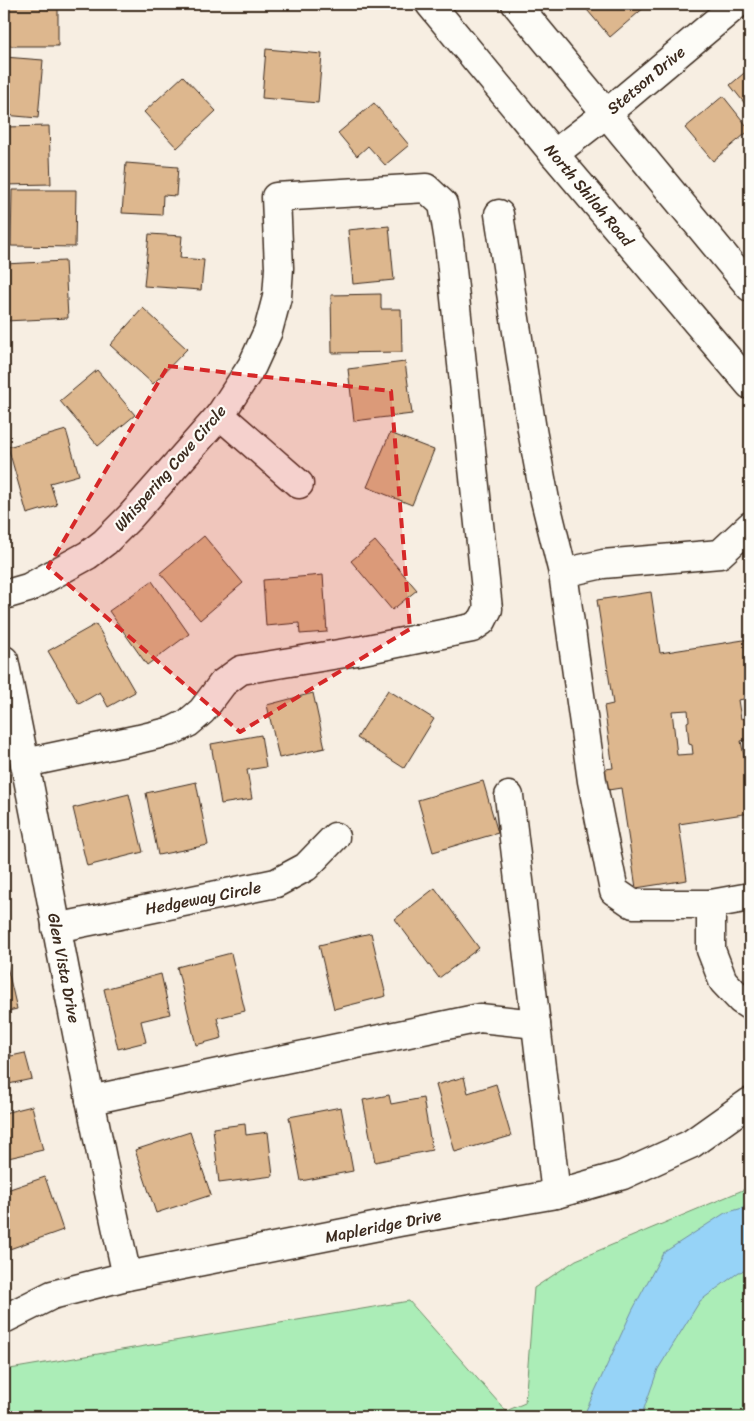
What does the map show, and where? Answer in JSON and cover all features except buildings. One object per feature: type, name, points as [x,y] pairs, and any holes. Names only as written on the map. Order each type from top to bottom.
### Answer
[{"type":"street","name":"North Shiloh Road","points":[[430,4],[554,154],[750,385]]},
{"type":"street","points":[[516,4],[750,287]]},
{"type":"street","name":"Stetson Drive","points":[[554,154],[607,113],[737,4]]},
{"type":"street","name":"Whispering Cove Circle","points":[[4,596],[28,588],[88,554],[105,542],[130,517],[220,415],[252,366],[268,331],[276,296],[279,268],[276,197],[426,188],[443,204],[450,241],[488,609],[482,621],[472,628],[363,650],[241,670],[223,683],[202,711],[188,724],[172,731],[139,740],[25,763]]},
{"type":"street","points":[[499,214],[532,430],[545,500],[563,574],[592,782],[614,891],[633,904],[711,904],[750,897]]},
{"type":"street","points":[[220,415],[299,484]]},
{"type":"street","points":[[720,554],[750,526]]},
{"type":"street","points":[[563,574],[603,564],[750,552]]},
{"type":"street","name":"Glen Vista Drive","points":[[4,660],[90,1100],[127,1276]]},
{"type":"street","points":[[509,796],[556,1194]]},
{"type":"street","name":"Hedgeway Circle","points":[[56,928],[276,883],[306,867],[334,837]]},
{"type":"street","points":[[711,904],[711,950],[723,981],[741,1000],[750,1006]]},
{"type":"street","points":[[90,1100],[480,1018],[536,1024]]},
{"type":"street","name":"Mapleridge Drive","points":[[4,1319],[52,1295],[127,1276],[399,1222],[556,1194],[623,1175],[691,1144],[750,1102]]},
{"type":"highlighted area","points":[[168,366],[391,391],[410,629],[240,732],[48,567]]},
{"type":"green space","points":[[750,1187],[750,1417],[4,1417],[4,1370],[409,1301],[506,1411],[525,1403],[534,1288],[576,1260]]},
{"type":"water","points":[[750,1206],[750,1270],[739,1272],[700,1301],[658,1369],[641,1417],[583,1417],[632,1311],[663,1253],[725,1213]]}]
